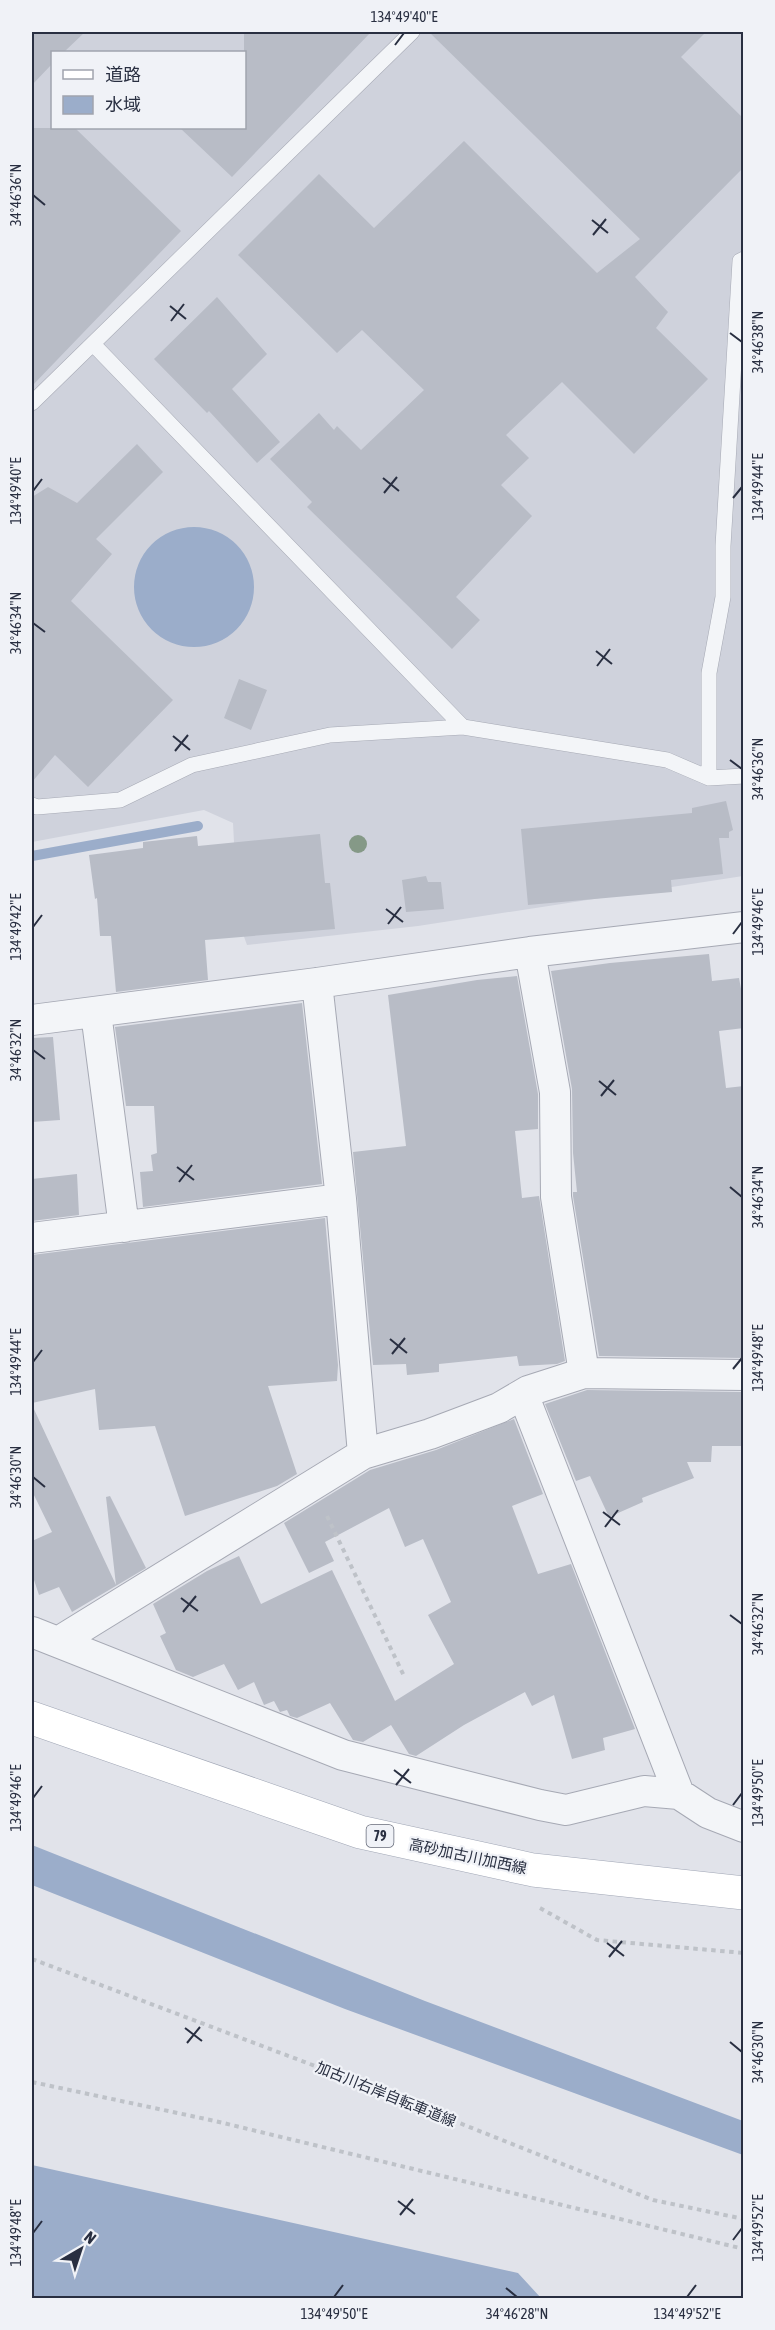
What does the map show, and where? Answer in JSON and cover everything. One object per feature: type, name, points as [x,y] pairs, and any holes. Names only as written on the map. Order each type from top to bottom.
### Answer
[{"type":"main road","name":"高砂加古川加西線","points":[[32,1718],[360,1832],[533,1870],[744,1893]]},
{"type":"street","points":[[32,1020],[317,983],[530,952],[744,927]]},
{"type":"street","points":[[530,952],[555,1092],[556,1197],[584,1373]]},
{"type":"street","points":[[317,983],[341,1199],[363,1454]]},
{"type":"street","points":[[96,1013],[124,1227]]},
{"type":"street","points":[[32,1238],[341,1199]]},
{"type":"street","points":[[45,1637],[312,1486],[363,1454],[430,1434],[499,1408],[524,1394],[584,1373],[744,1375]]},
{"type":"street","points":[[524,1394],[679,1794]]},
{"type":"street","points":[[45,1637],[343,1755],[566,1810],[644,1791],[679,1794],[708,1813],[744,1827]]},
{"type":"lane","points":[[32,404],[412,32]]},
{"type":"lane","points":[[709,778],[709,673],[723,597],[723,546],[740,261],[744,259]]},
{"type":"lane","points":[[93,344],[463,727]]},
{"type":"lane","points":[[32,805],[37,807],[120,800],[192,765],[330,735],[463,727],[667,760],[709,778],[744,776]]},
{"type":"path","points":[[312,1486],[405,1678]]},
{"type":"path","points":[[535,1905],[597,1940],[744,1953]]},
{"type":"path","name":"加古川右岸自転車道線","points":[[32,1959],[331,2072],[653,2199],[744,2218]]},
{"type":"path","points":[[32,2082],[238,2127],[744,2249]]},
{"type":"shaded area","points":[[32,32],[743,32],[743,876],[418,926],[247,945],[238,920],[233,823],[204,810],[32,842]]},
{"type":"water","points":[[194,527],[217,532],[236,545],[249,564],[254,587],[249,610],[236,629],[217,642],[194,647],[171,642],[152,629],[139,610],[134,587],[139,564],[152,545],[171,532]]},
{"type":"water","points":[[32,1845],[425,2001],[743,2121],[743,2155],[345,2009],[32,1885]]},
{"type":"water","points":[[32,2165],[518,2273],[541,2298],[32,2298]]},
{"type":"building","points":[[32,32],[85,32],[65,51],[51,51],[51,65],[32,85]]},
{"type":"building","points":[[244,32],[371,32],[232,177],[181,129],[246,129],[246,51],[244,51]]},
{"type":"building","points":[[429,32],[706,32],[681,57],[744,119],[744,167],[635,277],[668,312],[656,328],[708,379],[634,454],[562,382],[506,435],[529,458],[501,485],[532,516],[456,597],[480,620],[452,649],[307,507],[312,502],[270,459],[319,413],[334,430],[337,426],[361,450],[424,390],[362,330],[337,353],[238,255],[319,174],[374,228],[464,141],[597,273],[640,239]]},
{"type":"building","points":[[32,128],[76,129],[181,231],[32,386]]},
{"type":"building","points":[[217,297],[267,354],[232,389],[280,442],[257,463],[209,411],[207,413],[154,359]]},
{"type":"building","points":[[137,444],[163,472],[96,539],[112,554],[71,601],[173,700],[88,787],[55,755],[32,782],[32,497],[48,487],[77,503]]},
{"type":"building","points":[[239,679],[267,690],[251,730],[224,718]]},
{"type":"building","points":[[726,801],[733,830],[729,832],[729,838],[719,838],[723,874],[671,880],[672,892],[528,905],[521,829],[692,813],[692,808]]},
{"type":"building","points":[[320,834],[325,883],[330,883],[335,929],[205,940],[208,980],[116,992],[111,936],[100,936],[97,898],[95,899],[89,855],[143,848],[143,842],[197,836],[198,846]]},
{"type":"building","points":[[426,876],[428,882],[441,882],[444,909],[406,912],[402,880]]},
{"type":"building","points":[[709,954],[712,981],[739,978],[744,1005],[744,1028],[719,1031],[726,1088],[744,1086],[744,1358],[599,1356],[573,1196],[573,1192],[577,1192],[573,1153],[572,1089],[551,971]]},
{"type":"building","points":[[517,976],[538,1094],[538,1129],[515,1131],[522,1198],[539,1196],[565,1361],[557,1364],[519,1366],[517,1356],[439,1364],[439,1372],[407,1375],[406,1364],[373,1365],[353,1152],[406,1146],[388,995],[477,980]]},
{"type":"building","points":[[302,1003],[322,1184],[143,1207],[140,1172],[153,1171],[151,1155],[157,1153],[154,1106],[126,1106],[115,1027]]},
{"type":"building","points":[[53,1037],[60,1120],[32,1122],[32,1038]]},
{"type":"building","points":[[77,1174],[79,1215],[32,1221],[32,1179]]},
{"type":"building","points":[[325,1218],[338,1365],[337,1381],[268,1386],[297,1474],[277,1486],[185,1516],[155,1426],[99,1430],[95,1389],[32,1403],[32,1255]]},
{"type":"building","points":[[587,1390],[744,1392],[744,1446],[712,1446],[711,1462],[687,1462],[694,1478],[642,1498],[643,1502],[609,1517],[590,1476],[576,1481],[545,1404]]},
{"type":"building","points":[[32,1405],[116,1585],[106,1497],[110,1496],[146,1568],[72,1612],[59,1587],[39,1595],[32,1574],[32,1541],[52,1532],[32,1491]]},
{"type":"building","points":[[514,1419],[543,1494],[512,1506],[538,1574],[571,1564],[635,1729],[603,1738],[605,1750],[572,1759],[554,1695],[532,1706],[525,1692],[464,1725],[416,1756],[409,1754],[391,1725],[363,1742],[353,1740],[330,1703],[297,1718],[290,1716],[287,1710],[280,1712],[274,1701],[264,1705],[254,1682],[238,1690],[224,1664],[193,1677],[176,1670],[160,1636],[166,1633],[153,1604],[207,1571],[239,1556],[261,1604],[332,1570],[395,1701],[454,1664],[428,1615],[451,1602],[423,1539],[405,1547],[389,1508],[325,1542],[334,1561],[309,1573],[284,1523],[370,1470],[436,1450]]},
{"type":"waterway","points":[[32,856],[198,826]]}]
